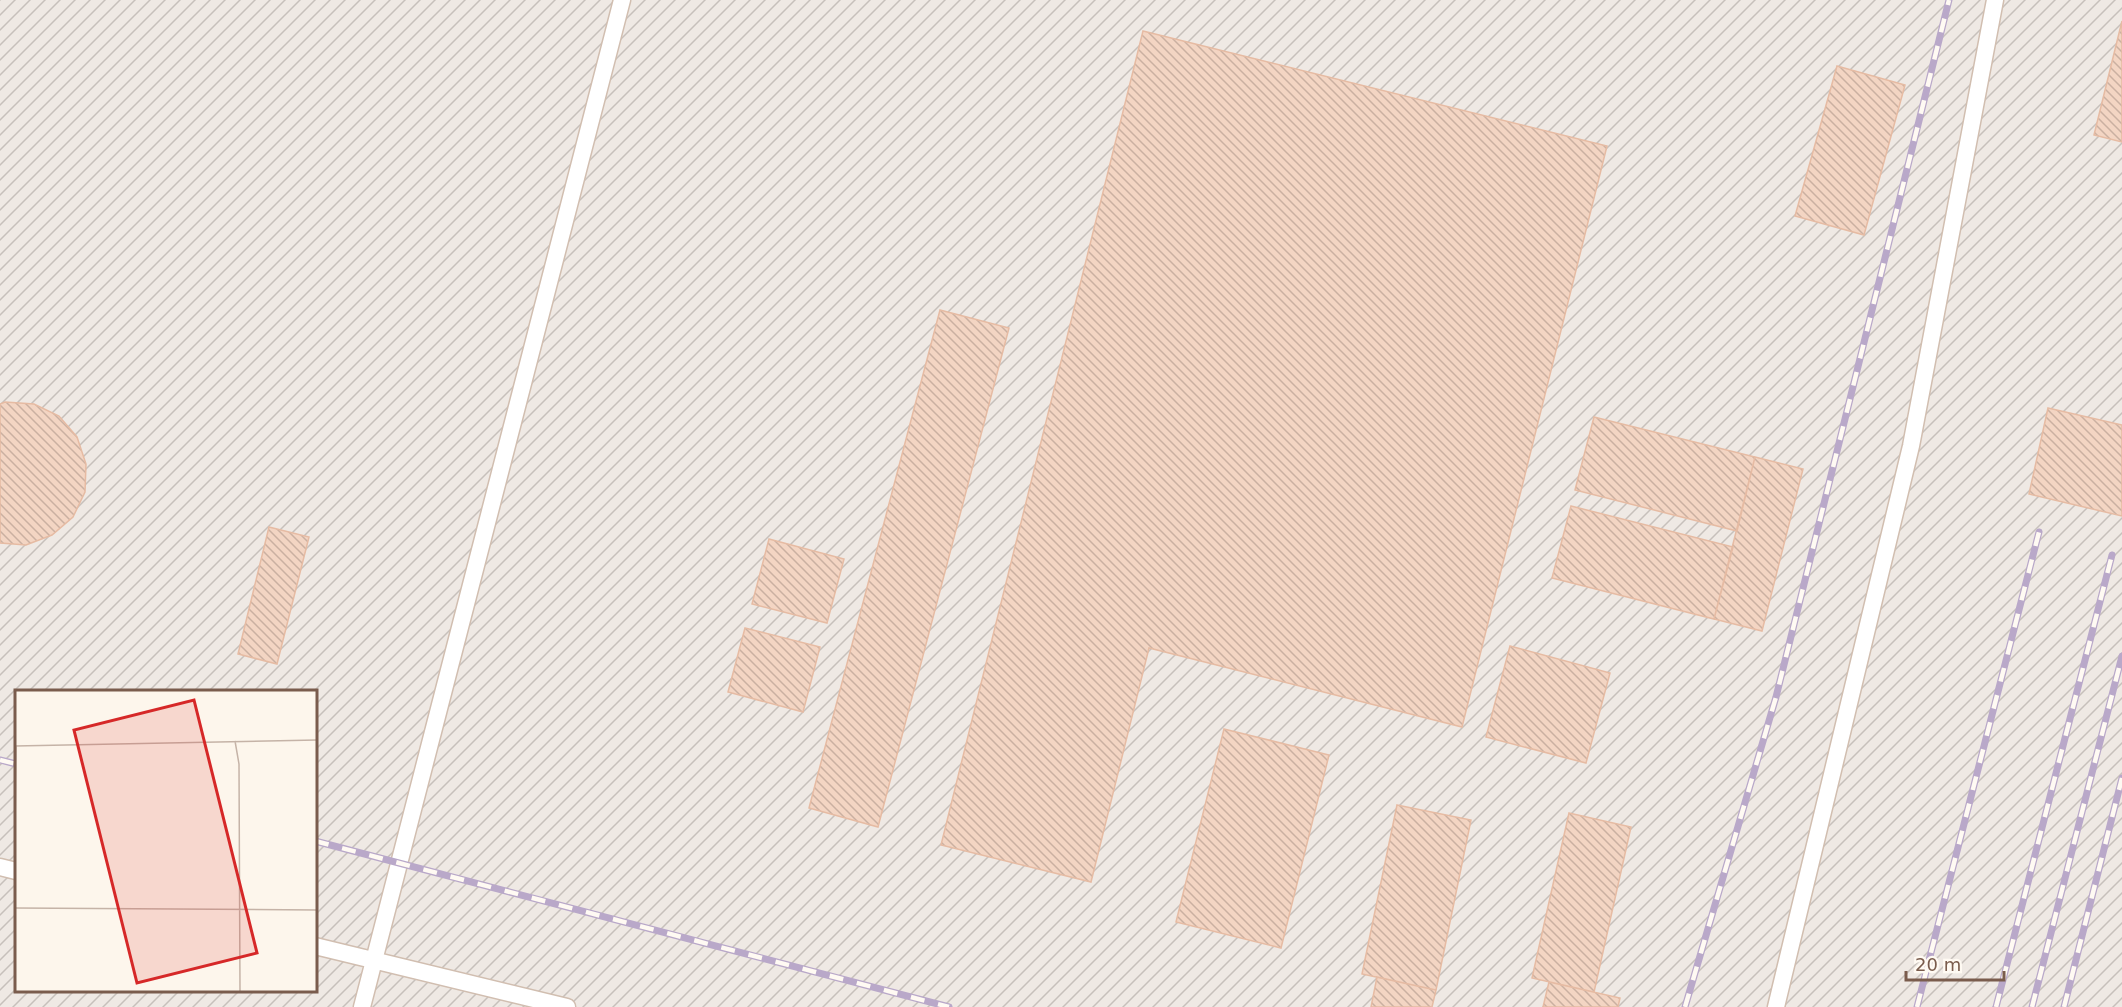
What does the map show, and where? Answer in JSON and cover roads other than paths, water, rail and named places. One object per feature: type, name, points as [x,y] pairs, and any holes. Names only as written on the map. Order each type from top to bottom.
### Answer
[{"type":"lane","points":[[362,1007],[622,0]]},
{"type":"lane","points":[[1776,1007],[1911,446],[1995,0]]},
{"type":"lane","points":[[0,867],[15,871]]},
{"type":"lane","points":[[316,946],[567,1007]]},
{"type":"railway","points":[[1685,1007],[1776,697],[1949,0]]},
{"type":"railway","points":[[1917,1007],[2039,532]]},
{"type":"railway","points":[[1996,1007],[2112,555]]},
{"type":"railway","points":[[2032,1007],[2122,656]]},
{"type":"railway","points":[[0,760],[15,764]]},
{"type":"railway","points":[[2064,1007],[2122,778]]},
{"type":"railway","points":[[316,841],[949,1007]]}]
